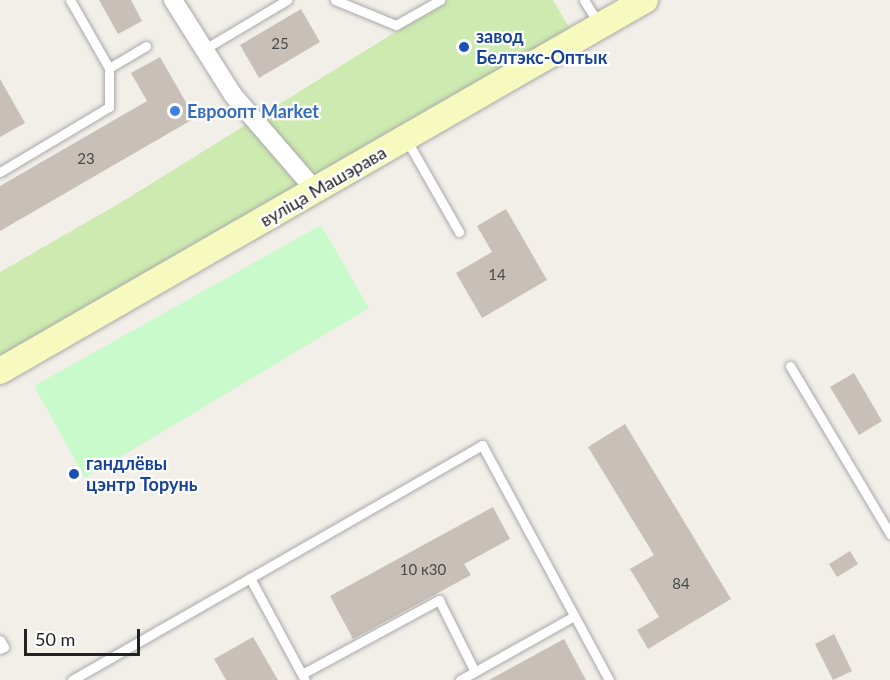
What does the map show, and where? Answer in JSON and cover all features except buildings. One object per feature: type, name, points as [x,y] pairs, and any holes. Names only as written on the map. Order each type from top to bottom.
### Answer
[{"type":"street","points":[[173,0],[233,95],[315,190]]},
{"type":"street","name":"вуліца Машэрава","points":[[0,371],[645,0]]},
{"type":"lane","points":[[0,172],[109,107],[109,68],[70,0]]},
{"type":"lane","points":[[203,50],[287,0]]},
{"type":"lane","points":[[335,0],[396,25],[440,0]]},
{"type":"lane","points":[[584,0],[600,26]]},
{"type":"lane","points":[[109,68],[146,46]]},
{"type":"lane","points":[[406,139],[459,232]]},
{"type":"lane","points":[[790,366],[890,534]]},
{"type":"lane","points":[[72,680],[482,445],[609,680]]},
{"type":"lane","points":[[250,578],[303,677],[439,600],[475,672]]},
{"type":"lane","points":[[460,680],[574,616]]},
{"type":"lane","points":[[0,640],[4,647],[0,649]]},
{"type":"green space","points":[[447,0],[553,0],[570,29],[0,356],[0,272],[120,203]]},
{"type":"green space","points":[[321,225],[369,308],[85,478],[34,386]]},
{"type":"place","name":"завод Белтэкс-Оптык","points":[[464,47]]},
{"type":"place","name":"Евроопт Market","points":[[175,111]]},
{"type":"place","name":"гандлёвы цэнтр Торунь","points":[[74,474]]}]
